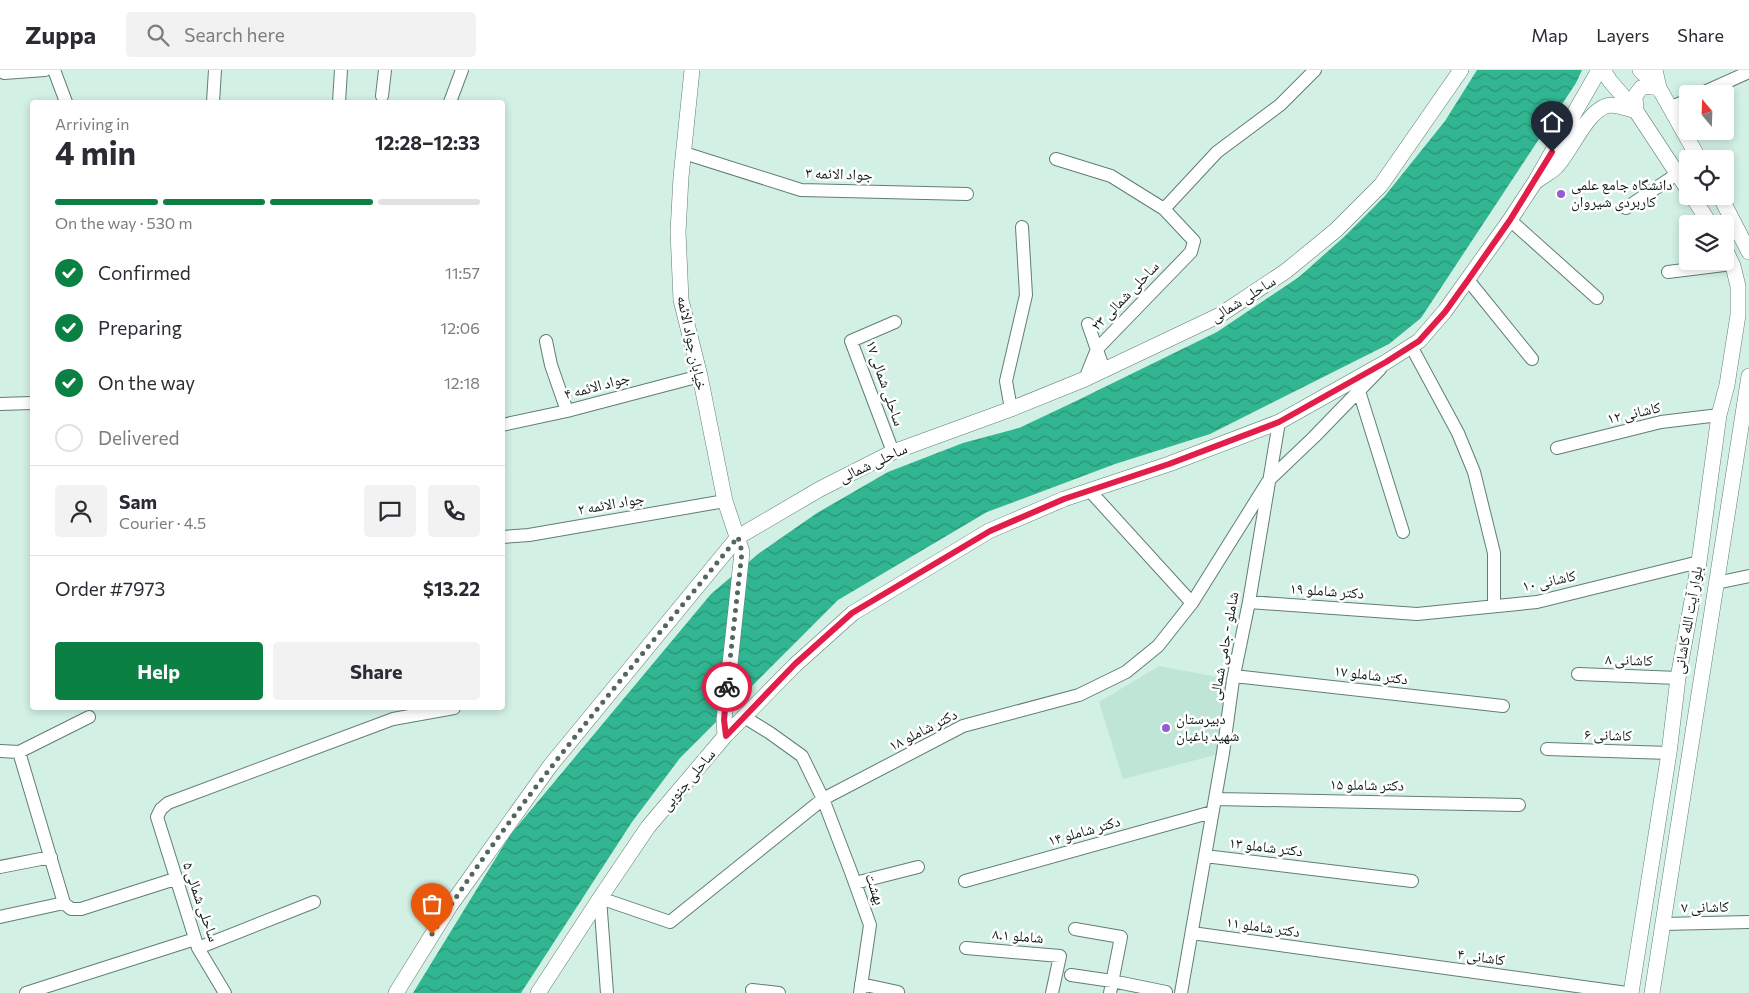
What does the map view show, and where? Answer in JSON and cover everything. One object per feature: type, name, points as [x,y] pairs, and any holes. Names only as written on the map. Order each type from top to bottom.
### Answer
[{"type":"street","points":[[4,73],[45,70]]},
{"type":"street","points":[[54,70],[65,100]]},
{"type":"street","points":[[213,100],[215,70]]},
{"type":"street","points":[[339,100],[341,70]]},
{"type":"street","points":[[382,96],[385,70]]},
{"type":"street","points":[[451,100],[462,70]]},
{"type":"street","name":"خیابان جواد الائمه","points":[[692,70],[681,177],[678,232],[681,300],[700,376],[725,501],[740,545]]},
{"type":"street","points":[[1056,160],[1112,176],[1164,209],[1216,152],[1280,105],[1315,70]]},
{"type":"street","name":"ساحلی شمالی","points":[[396,993],[450,906],[550,766],[740,545],[820,488],[893,452],[1011,409],[1085,379],[1220,315],[1286,270],[1336,230],[1381,185],[1462,70]]},
{"type":"street","points":[[1601,70],[1636,111],[1679,177]]},
{"type":"street","name":"ساحلی جنوبی","points":[[538,993],[648,827],[744,717],[795,664],[852,613],[990,531],[1064,499],[1169,464],[1279,422],[1386,362],[1419,341],[1445,312],[1510,220],[1535,182],[1601,70]]},
{"type":"street","points":[[1640,70],[1659,88],[1694,150]]},
{"type":"street","points":[[1655,70],[1659,88]]},
{"type":"street","points":[[1720,85],[1749,72]]},
{"type":"street","points":[[1636,111],[1635,96],[1641,88],[1648,86],[1659,88]]},
{"type":"street","points":[[1671,107],[1679,104]]},
{"type":"street","points":[[1535,182],[1557,167],[1582,128],[1596,113],[1606,106],[1616,105],[1636,111]]},
{"type":"street","name":"جواد الائمه ۳","points":[[684,153],[801,190],[967,194]]},
{"type":"street","points":[[1626,208],[1677,174]]},
{"type":"street","points":[[1725,205],[1749,252]]},
{"type":"street","name":"ساحلی شمالی ۲۳","points":[[1085,379],[1097,349],[1191,252],[1194,241],[1164,209]]},
{"type":"street","points":[[1510,220],[1596,298]]},
{"type":"street","points":[[1011,409],[1006,381],[1026,295],[1022,227]]},
{"type":"street","points":[[1668,272],[1684,270]]},
{"type":"street","name":"بلوار آیت الله کاشانی","points":[[1629,993],[1669,753],[1678,678],[1699,562],[1719,415],[1727,385],[1738,316],[1738,286],[1734,270]]},
{"type":"street","points":[[1468,280],[1532,359]]},
{"type":"street","name":"ساحلی شمالی ۱۷","points":[[893,452],[851,341],[895,322]]},
{"type":"street","points":[[1088,324],[1104,370]]},
{"type":"street","points":[[546,341],[551,365],[567,411]]},
{"type":"street","points":[[1411,346],[1458,433],[1474,472],[1494,553],[1494,606]]},
{"type":"street","points":[[1270,480],[1386,362]]},
{"type":"street","name":"جواد الائمه ۴","points":[[505,424],[567,411],[700,376]]},
{"type":"street","name":"بلوار آیت الله کاشانی","points":[[1652,993],[1749,376]]},
{"type":"street","points":[[1359,391],[1402,532]]},
{"type":"street","points":[[0,404],[30,403]]},
{"type":"street","name":"کاشانی ۱۲","points":[[1557,448],[1661,422],[1719,415]]},
{"type":"street","name":"شاملو - جامی شمالی","points":[[1182,993],[1234,676],[1279,422]]},
{"type":"street","name":"دکتر شاملو ۱۸","points":[[600,898],[670,922],[823,800],[963,726],[1079,695],[1126,672],[1158,646],[1192,603],[1270,480]]},
{"type":"street","points":[[1090,490],[1192,603]]},
{"type":"street","name":"جواد الائمه ۲","points":[[505,537],[528,535],[725,501]]},
{"type":"street","points":[[726,736],[724,720],[740,545]]},
{"type":"street","name":"کاشانی ۱۰","points":[[1403,613],[1417,614],[1537,602],[1699,562]]},
{"type":"street","points":[[1716,583],[1749,576]]},
{"type":"street","name":"دکتر شاملو ۱۹","points":[[1248,602],[1403,613]]},
{"type":"street","name":"کاشانی ۸","points":[[1578,674],[1678,678]]},
{"type":"street","name":"دکتر شاملو ۱۷","points":[[1234,676],[1503,706]]},
{"type":"street","name":"ساحلی شمالی ۵","points":[[225,993],[197,944],[157,817],[168,803],[393,719],[443,710]]},
{"type":"street","points":[[0,751],[19,752],[89,717]]},
{"type":"street","name":"بهشت","points":[[744,717],[802,756],[823,800],[870,925],[860,988]]},
{"type":"street","name":"کاشانی ۶","points":[[1546,749],[1669,753]]},
{"type":"street","points":[[19,752],[64,903],[71,909],[81,909],[175,878]]},
{"type":"street","name":"دکتر شاملو ۱۵","points":[[1215,799],[1519,805]]},
{"type":"street","name":"دکتر شاملو ۱۴","points":[[965,881],[1212,812]]},
{"type":"street","name":"دکتر شاملو ۱۳","points":[[1205,856],[1412,881]]},
{"type":"street","points":[[0,867],[51,857]]},
{"type":"street","points":[[855,883],[918,866]]},
{"type":"street","points":[[600,898],[607,993]]},
{"type":"street","points":[[26,993],[197,944],[314,902]]},
{"type":"street","points":[[0,918],[64,903]]},
{"type":"street","name":"کاشانی ۷","points":[[1663,924],[1749,922]]},
{"type":"street","points":[[1076,929],[1121,937],[1111,987]]},
{"type":"street","name":"دکتر شاملو ۱۱","points":[[1192,933],[1331,952]]},
{"type":"street","name":"شاملو ۸.۱","points":[[966,948],[1060,956],[1052,993]]},
{"type":"street","name":"کاشانی ۴","points":[[1331,952],[1629,993]]},
{"type":"street","points":[[1071,975],[1111,987],[1166,992]]},
{"type":"street","points":[[860,988],[898,992]]},
{"type":"street","points":[[752,990],[779,993]]},
{"type":"shaded area","name":"دبیرستان شهید باغبان","points":[[1159,666],[1233,680],[1223,753],[1123,779],[1099,702]]},
{"type":"water","points":[[1477,70],[1582,70],[1576,83],[1421,318],[1389,344],[1210,434],[1115,464],[987,512],[838,600],[680,758],[632,822],[521,993],[413,993],[510,835],[711,594],[758,554],[817,513],[888,472],[963,443],[1019,428],[1074,402],[1217,332],[1299,277],[1345,236],[1384,197],[1445,121]]},
{"type":"way so far","points":[[432,934],[550,766],[642,657],[738,537],[742,552],[727,687]]},
{"type":"place","name":"دانشگاه جامع علمی کاربردی شیروان","points":[[1561,194]]},
{"type":"place","name":"دبیرستان شهید باغبان","points":[[1166,728]]},
{"type":"route","points":[[727,687],[724,720],[726,736],[795,664],[852,613],[990,531],[1064,499],[1169,464],[1279,422],[1386,362],[1419,341],[1445,312],[1468,280],[1535,182],[1552,152]]}]
